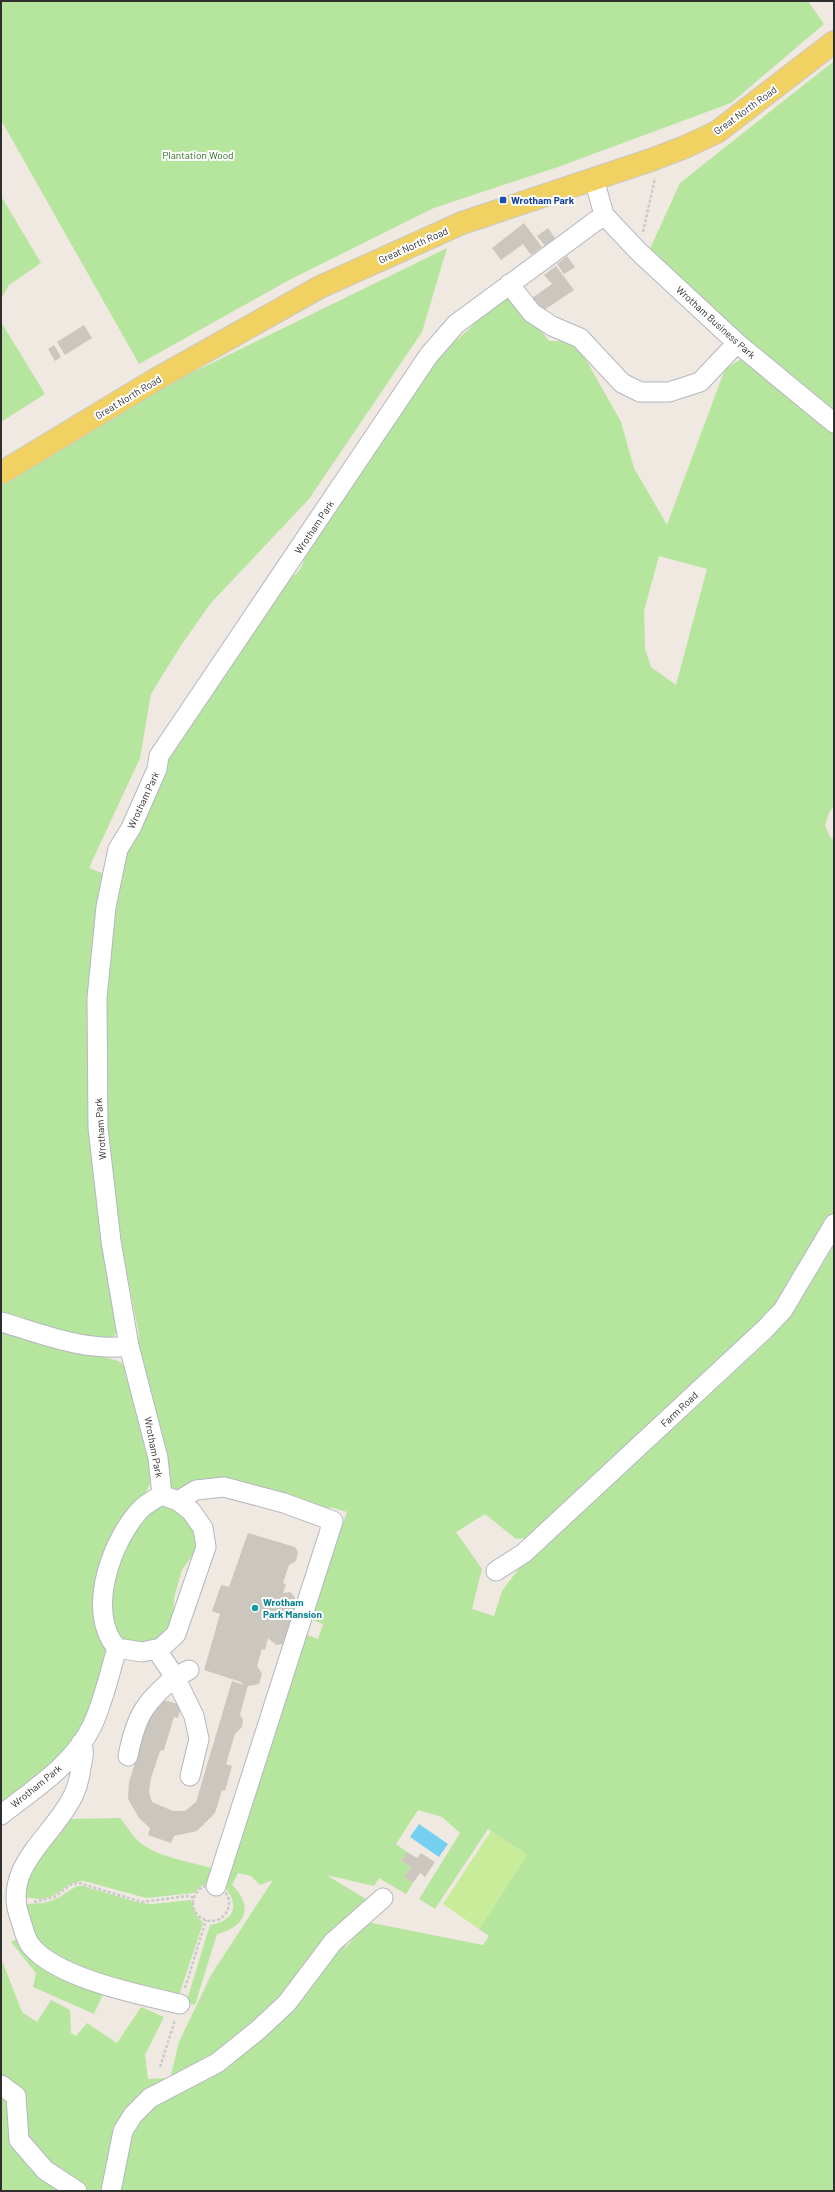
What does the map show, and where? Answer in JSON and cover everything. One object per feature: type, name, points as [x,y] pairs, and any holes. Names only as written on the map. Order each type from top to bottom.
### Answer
[{"type":"main road","name":"Great North Road","points":[[1,473],[153,381],[320,287],[462,223],[685,148],[717,132],[834,42]]},
{"type":"lane","points":[[594,179],[604,215]]},
{"type":"lane","name":"Wrotham Business Park","points":[[604,215],[639,252],[737,343],[834,423]]},
{"type":"lane","name":"Wrotham Park","points":[[170,1498],[129,1346],[111,1241],[98,1128],[97,998],[106,907],[118,849],[131,828],[158,769],[159,756],[430,355],[456,324],[604,215]]},
{"type":"lane","points":[[509,284],[532,313],[552,326],[580,338],[622,383],[640,392],[669,392],[700,382],[737,343]]},
{"type":"lane","name":"Farm Road","points":[[496,1571],[524,1553],[765,1329],[783,1310],[834,1224]]},
{"type":"lane","points":[[1,1322],[87,1346],[110,1348],[129,1346]]},
{"type":"lane","points":[[170,1498],[190,1510],[203,1528],[206,1547],[176,1634],[161,1648],[156,1650],[142,1652],[117,1648],[111,1641],[104,1627],[102,1603],[107,1574],[112,1556],[124,1533],[142,1509],[170,1498],[196,1490],[224,1487],[284,1503],[333,1521],[216,1886]]},
{"type":"lane","name":"Wrotham Park","points":[[1,1815],[50,1778],[75,1752],[92,1726],[117,1648]]},
{"type":"lane","points":[[156,1650],[182,1673],[194,1716],[198,1739],[190,1776]]},
{"type":"lane","points":[[128,1756],[131,1739],[144,1707],[182,1673]]},
{"type":"lane","points":[[81,1743],[84,1750],[80,1780],[73,1796],[23,1865],[18,1879],[16,1900],[17,1910],[30,1946],[48,1961],[104,1986],[180,2004]]},
{"type":"lane","points":[[112,2191],[123,2131],[133,2116],[150,2098],[217,2063],[258,2030],[287,2002],[334,1942],[383,1898]]},
{"type":"lane","points":[[1,2085],[16,2096],[19,2140],[45,2170],[77,2191]]},
{"type":"path","points":[[639,252],[656,174]]},
{"type":"path","points":[[16,1900],[43,1901],[54,1897],[72,1884],[79,1883],[142,1902],[187,1896],[194,1898]]},
{"type":"green space","name":"Plantation Wood","points":[[1,1],[808,1],[824,24],[731,103],[558,167],[434,208],[291,279],[139,364],[1,120]]},
{"type":"green space","points":[[834,61],[834,414],[764,357],[649,251],[680,183]]},
{"type":"green space","points":[[1,196],[41,263],[9,285],[1,299]]},
{"type":"green space","points":[[447,248],[422,332],[309,499],[210,604],[180,647],[151,694],[140,758],[89,868],[107,875],[94,943],[120,1326],[115,1335],[106,1342],[1,1316],[1,484],[157,390]]},
{"type":"green space","points":[[507,296],[520,302],[549,341],[566,341],[580,349],[621,422],[634,468],[667,525],[725,369],[741,359],[834,435],[834,805],[829,813],[825,825],[830,837],[834,840],[834,1215],[770,1317],[528,1538],[516,1539],[485,1514],[456,1532],[482,1569],[472,1609],[494,1616],[502,1591],[520,1567],[771,1338],[819,1270],[834,1245],[834,2191],[1,2191],[1,1958],[22,2012],[37,2022],[51,2000],[70,2010],[71,2033],[76,2036],[87,2023],[117,2043],[141,2007],[164,2017],[145,2055],[148,2079],[170,2078],[179,2042],[211,1975],[273,1880],[260,1885],[251,1876],[238,1873],[232,1885],[239,1893],[243,1901],[245,1908],[244,1915],[235,1926],[227,1931],[217,1934],[195,2005],[186,2003],[210,1925],[219,1923],[230,1915],[233,1910],[232,1899],[223,1885],[305,1634],[318,1639],[323,1624],[310,1619],[347,1512],[330,1507],[327,1515],[229,1485],[178,1491],[172,1490],[166,1480],[135,1349],[139,1336],[127,1274],[119,1264],[105,1170],[100,1001],[125,848],[168,754],[285,580],[295,575],[301,568],[306,549],[446,344],[458,339],[472,326],[475,317]],"holes":[[[659,556],[707,569],[676,685],[651,667],[645,648],[644,611]],[[418,1810],[442,1817],[460,1833],[419,1899],[435,1909],[488,1829],[527,1855],[479,1929],[489,1936],[483,1945],[367,1922],[343,1951],[371,1902],[326,1875],[374,1886],[379,1878],[406,1894],[413,1883],[404,1877],[411,1867],[401,1861],[407,1852],[396,1844]]]},
{"type":"green space","points":[[1,322],[45,394],[1,422]]},
{"type":"green space","points":[[1,1327],[118,1361],[128,1367],[153,1478],[141,1502],[121,1527],[100,1633],[107,1654],[105,1670],[79,1738],[1,1809]]},
{"type":"green space","points":[[166,1507],[179,1510],[199,1530],[197,1549],[182,1570],[174,1598],[173,1634],[167,1639],[132,1645],[119,1638],[108,1617],[113,1570],[147,1512],[155,1508]]},
{"type":"green space","points":[[120,1818],[135,1838],[150,1849],[168,1857],[219,1870],[213,1883],[201,1886],[194,1893],[146,1898],[84,1881],[79,1881],[70,1884],[55,1895],[47,1898],[38,1899],[25,1897],[26,1873],[70,1819]]},
{"type":"green space","points":[[491,1831],[527,1855],[479,1929],[443,1904]]},
{"type":"green space","points":[[77,1886],[83,1886],[140,1903],[152,1904],[191,1900],[196,1915],[203,1923],[178,1998],[98,1976],[57,1959],[42,1948],[31,1935],[28,1924],[26,1904],[44,1903],[58,1898]]},
{"type":"green space","points":[[22,1936],[105,1990],[94,2014],[33,1987],[36,1973],[11,1942]]},
{"type":"water","points":[[419,1824],[448,1844],[439,1857],[410,1837]]},
{"type":"building","points":[[524,223],[542,247],[531,255],[523,244],[501,260],[492,248]]},
{"type":"building","points":[[548,228],[555,238],[545,246],[537,236]]},
{"type":"building","points":[[567,256],[575,267],[564,274],[557,264]]},
{"type":"building","points":[[556,266],[574,290],[540,313],[529,300],[552,284],[544,275]]},
{"type":"building","points":[[84,325],[92,338],[65,355],[57,342]]},
{"type":"building","points":[[54,345],[61,357],[55,361],[48,349]]},
{"type":"building","points":[[248,1533],[295,1547],[298,1552],[296,1561],[289,1565],[283,1583],[286,1584],[283,1593],[290,1592],[294,1596],[298,1605],[287,1640],[283,1644],[276,1645],[268,1638],[265,1650],[262,1649],[257,1666],[262,1674],[259,1684],[248,1686],[240,1714],[243,1720],[242,1727],[235,1734],[226,1764],[232,1766],[225,1791],[222,1790],[215,1813],[197,1831],[174,1836],[171,1843],[148,1835],[150,1828],[139,1818],[128,1799],[129,1782],[141,1744],[138,1743],[149,1711],[155,1712],[160,1699],[182,1705],[178,1718],[174,1717],[164,1750],[160,1751],[151,1778],[149,1792],[152,1802],[173,1811],[185,1811],[196,1802],[232,1681],[244,1685],[241,1682],[204,1670],[220,1614],[212,1611],[221,1585],[229,1587]]},
{"type":"building","points":[[407,1852],[417,1858],[421,1853],[435,1862],[425,1877],[420,1873],[413,1883],[404,1877],[411,1867],[401,1861]]},
{"type":"place","name":"Wrotham Park","points":[[503,200]]},
{"type":"place","name":"Wrotham Park Mansion","points":[[255,1608]]}]
